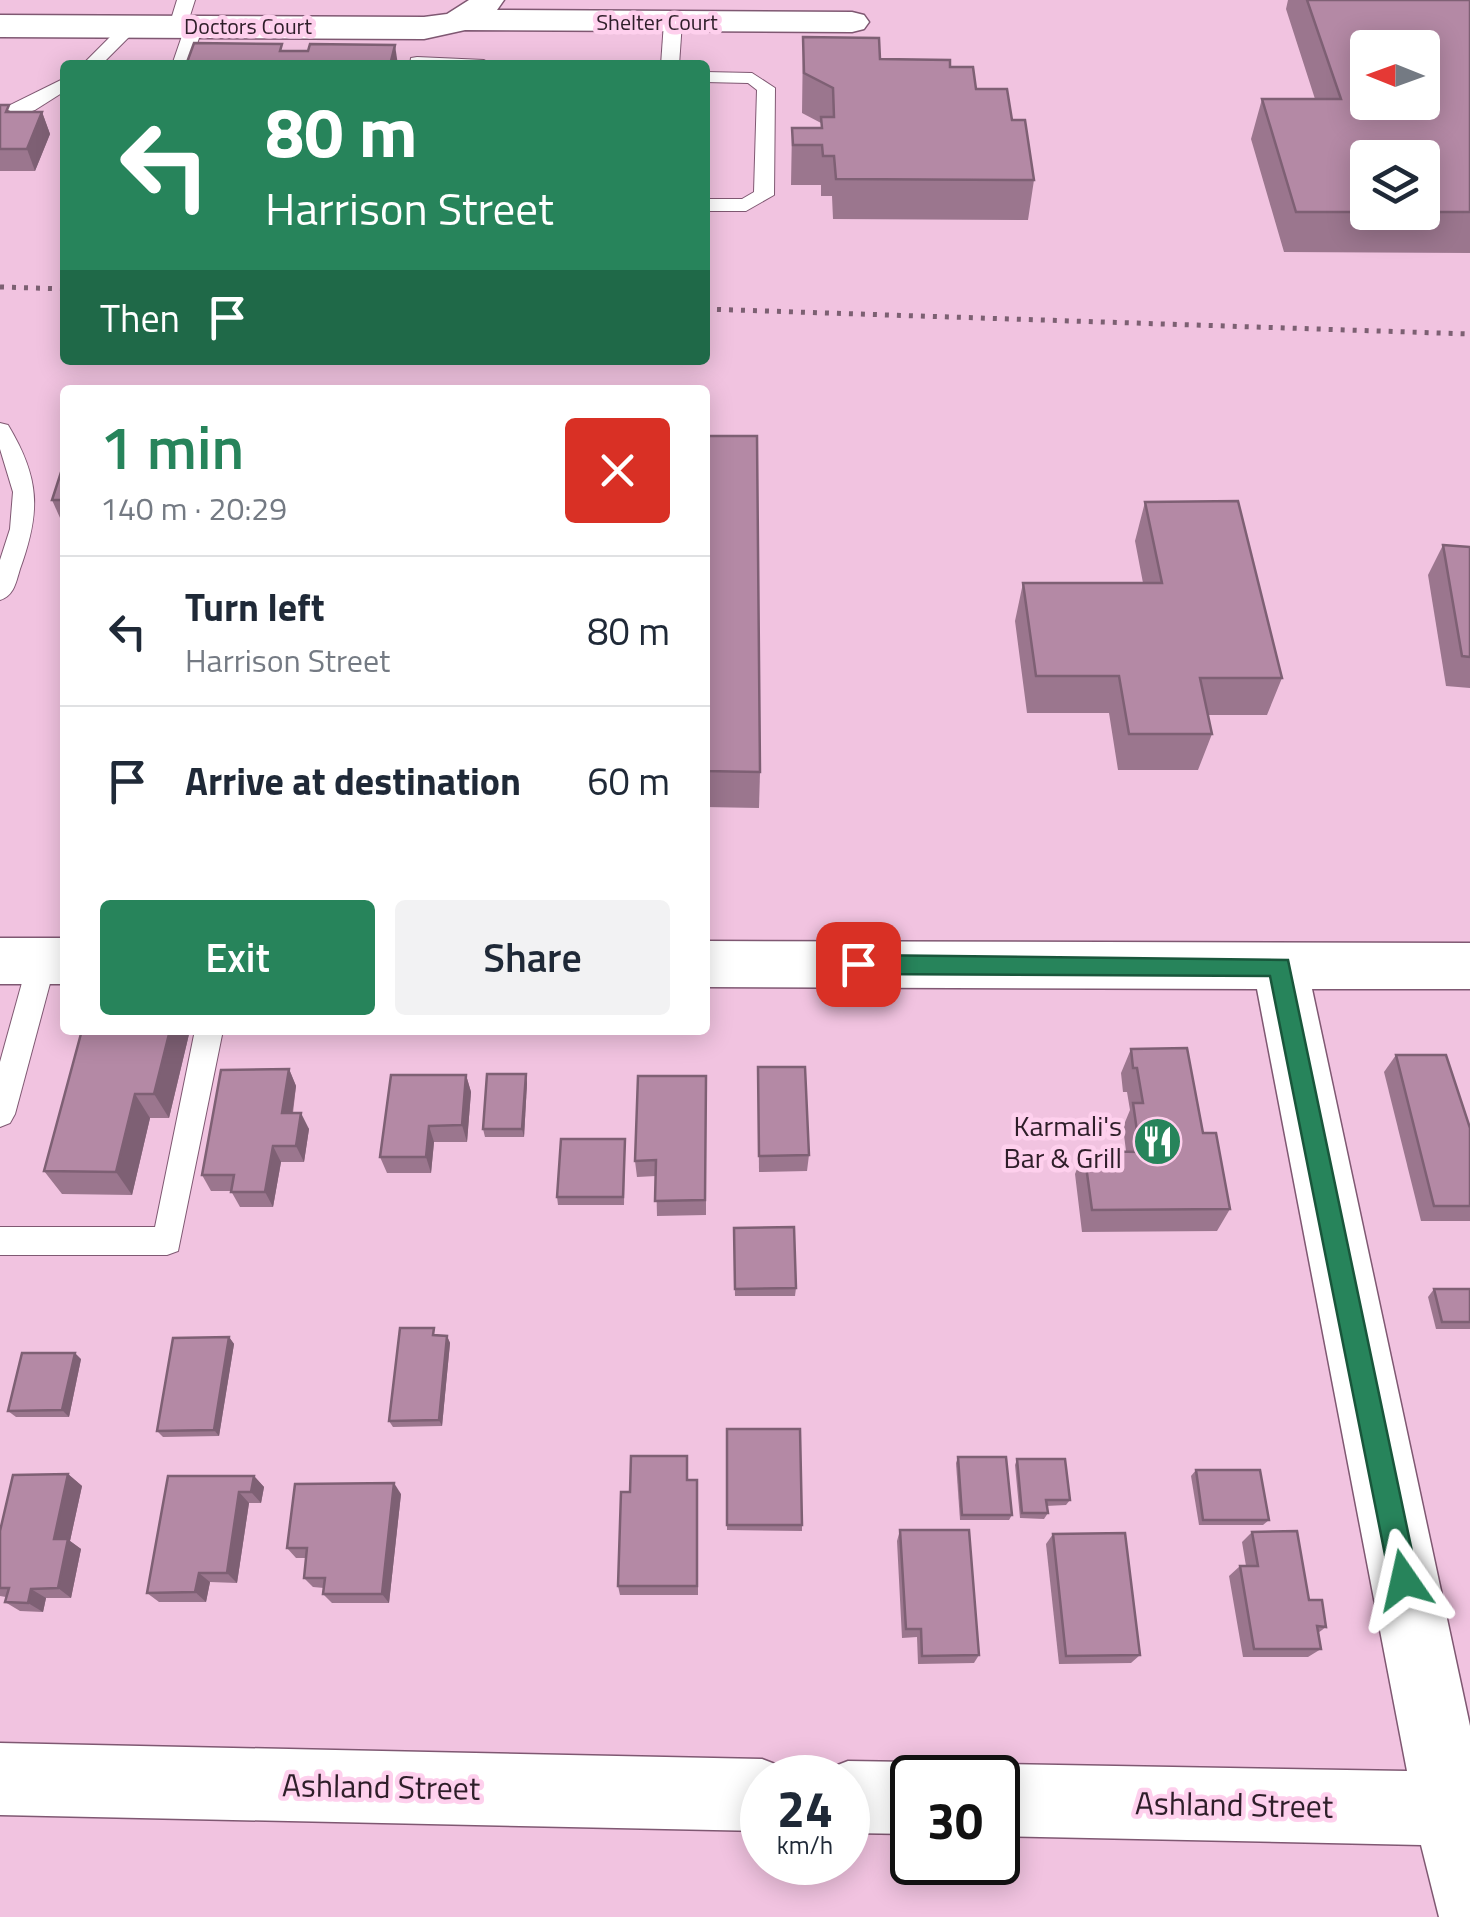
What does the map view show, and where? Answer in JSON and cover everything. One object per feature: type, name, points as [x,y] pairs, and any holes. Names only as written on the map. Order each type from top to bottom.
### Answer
[{"type":"street","name":"Shelter Court","points":[[475,10],[673,22],[852,22]]},
{"type":"street","name":"Doctors Court","points":[[0,26],[131,26],[186,17],[419,51],[475,10]]},
{"type":"street","points":[[710,964],[1470,966]]},
{"type":"street","points":[[1280,967],[1460,1809],[1470,1902]]},
{"type":"street","name":"Ashland Street","points":[[0,1779],[740,1795]]},
{"type":"street","name":"Ashland Street","points":[[1020,1800],[1460,1809]]},
{"type":"lane","points":[[182,60],[186,17]]},
{"type":"lane","points":[[670,60],[673,22]]},
{"type":"lane","points":[[95,60],[131,26]]},
{"type":"lane","points":[[419,51],[461,60]]},
{"type":"lane","points":[[710,77],[752,78],[766,88],[764,195],[746,205],[710,205]]},
{"type":"lane","points":[[0,116],[28,106],[60,85]]},
{"type":"lane","points":[[0,430],[21,465],[26,503],[18,543],[0,592]]},
{"type":"lane","points":[[0,1114],[36,961]]},
{"type":"lane","points":[[0,1241],[167,1240],[208,1035]]},
{"type":"building","points":[[1307,0],[1470,0],[1470,212],[1440,212],[1440,140],[1350,140],[1350,212],[1296,212],[1262,99],[1341,99]]},
{"type":"building","points":[[803,37],[879,38],[880,59],[950,60],[950,67],[973,67],[976,89],[1007,89],[1012,120],[1025,120],[1034,180],[836,179],[834,156],[823,156],[822,145],[793,145],[792,128],[822,128],[821,117],[834,117],[833,88],[804,73]]},
{"type":"building","points":[[194,43],[282,44],[280,51],[308,51],[310,44],[395,45],[391,60],[188,60]]},
{"type":"building","points":[[0,105],[9,105],[6,112],[42,112],[27,149],[0,149]]},
{"type":"building","points":[[710,436],[757,436],[760,772],[710,771]]},
{"type":"building","points":[[60,475],[60,500],[52,500]]},
{"type":"building","points":[[1238,501],[1282,678],[1200,678],[1212,734],[1129,734],[1119,676],[1036,676],[1023,583],[1162,583],[1145,502]]},
{"type":"building","points":[[1443,545],[1470,547],[1470,657],[1462,656]]},
{"type":"building","points":[[81,1035],[169,1035],[154,1094],[135,1094],[116,1172],[44,1171]]},
{"type":"building","name":"Karmali's Bar & Grill","points":[[1187,1048],[1203,1133],[1216,1133],[1230,1209],[1092,1210],[1084,1151],[1140,1152],[1133,1103],[1143,1103],[1131,1049]]},
{"type":"building","points":[[1396,1055],[1446,1055],[1470,1128],[1470,1206],[1434,1206]]},
{"type":"building","points":[[758,1067],[805,1067],[809,1155],[759,1156]]},
{"type":"building","points":[[289,1069],[282,1113],[301,1113],[296,1146],[273,1146],[265,1192],[231,1192],[234,1175],[202,1175],[221,1070]]},
{"type":"building","points":[[487,1074],[526,1074],[522,1129],[483,1129]]},
{"type":"building","points":[[391,1075],[466,1075],[462,1125],[429,1126],[426,1157],[380,1157]]},
{"type":"building","points":[[638,1076],[706,1076],[705,1200],[655,1201],[656,1160],[635,1161]]},
{"type":"building","points":[[561,1139],[625,1139],[623,1197],[557,1197]]},
{"type":"building","points":[[794,1227],[796,1288],[735,1289],[734,1228]]},
{"type":"building","points":[[1434,1289],[1470,1289],[1470,1322],[1442,1322]]},
{"type":"building","points":[[400,1328],[434,1328],[433,1335],[447,1336],[439,1420],[389,1421]]},
{"type":"building","points":[[229,1337],[214,1430],[157,1431],[173,1338]]},
{"type":"building","points":[[22,1353],[75,1353],[62,1410],[8,1411]]},
{"type":"building","points":[[727,1429],[800,1429],[802,1525],[727,1525]]},
{"type":"building","points":[[631,1456],[687,1456],[687,1480],[697,1480],[697,1586],[618,1586],[621,1492],[630,1492]]},
{"type":"building","points":[[958,1457],[1006,1457],[1012,1515],[962,1515]]},
{"type":"building","points":[[1017,1459],[1065,1459],[1070,1500],[1046,1500],[1048,1513],[1022,1513]]},
{"type":"building","points":[[1196,1470],[1260,1470],[1269,1520],[1203,1520]]},
{"type":"building","points":[[68,1474],[54,1539],[68,1539],[58,1588],[31,1589],[28,1603],[5,1602],[9,1588],[0,1588],[0,1531],[13,1475]]},
{"type":"building","points":[[168,1476],[254,1476],[251,1492],[239,1492],[227,1573],[199,1573],[195,1592],[147,1593]]},
{"type":"building","points":[[394,1483],[382,1594],[323,1594],[325,1578],[304,1578],[307,1548],[287,1548],[295,1484]]},
{"type":"building","points":[[900,1530],[969,1530],[979,1655],[922,1656],[921,1629],[906,1629]]},
{"type":"building","points":[[1297,1531],[1309,1600],[1322,1600],[1326,1627],[1317,1626],[1321,1649],[1254,1649],[1240,1566],[1258,1566],[1252,1532]]},
{"type":"building","points":[[1125,1533],[1140,1655],[1066,1656],[1053,1534]]},
{"type":"railway","points":[[0,287],[60,289]]},
{"type":"railway","points":[[710,309],[1470,334]]},
{"type":"place","name":"Karmali's Bar & Grill","points":[[1157,1142]]},
{"type":"route","points":[[858,964],[1280,967],[1404,1580]]}]
